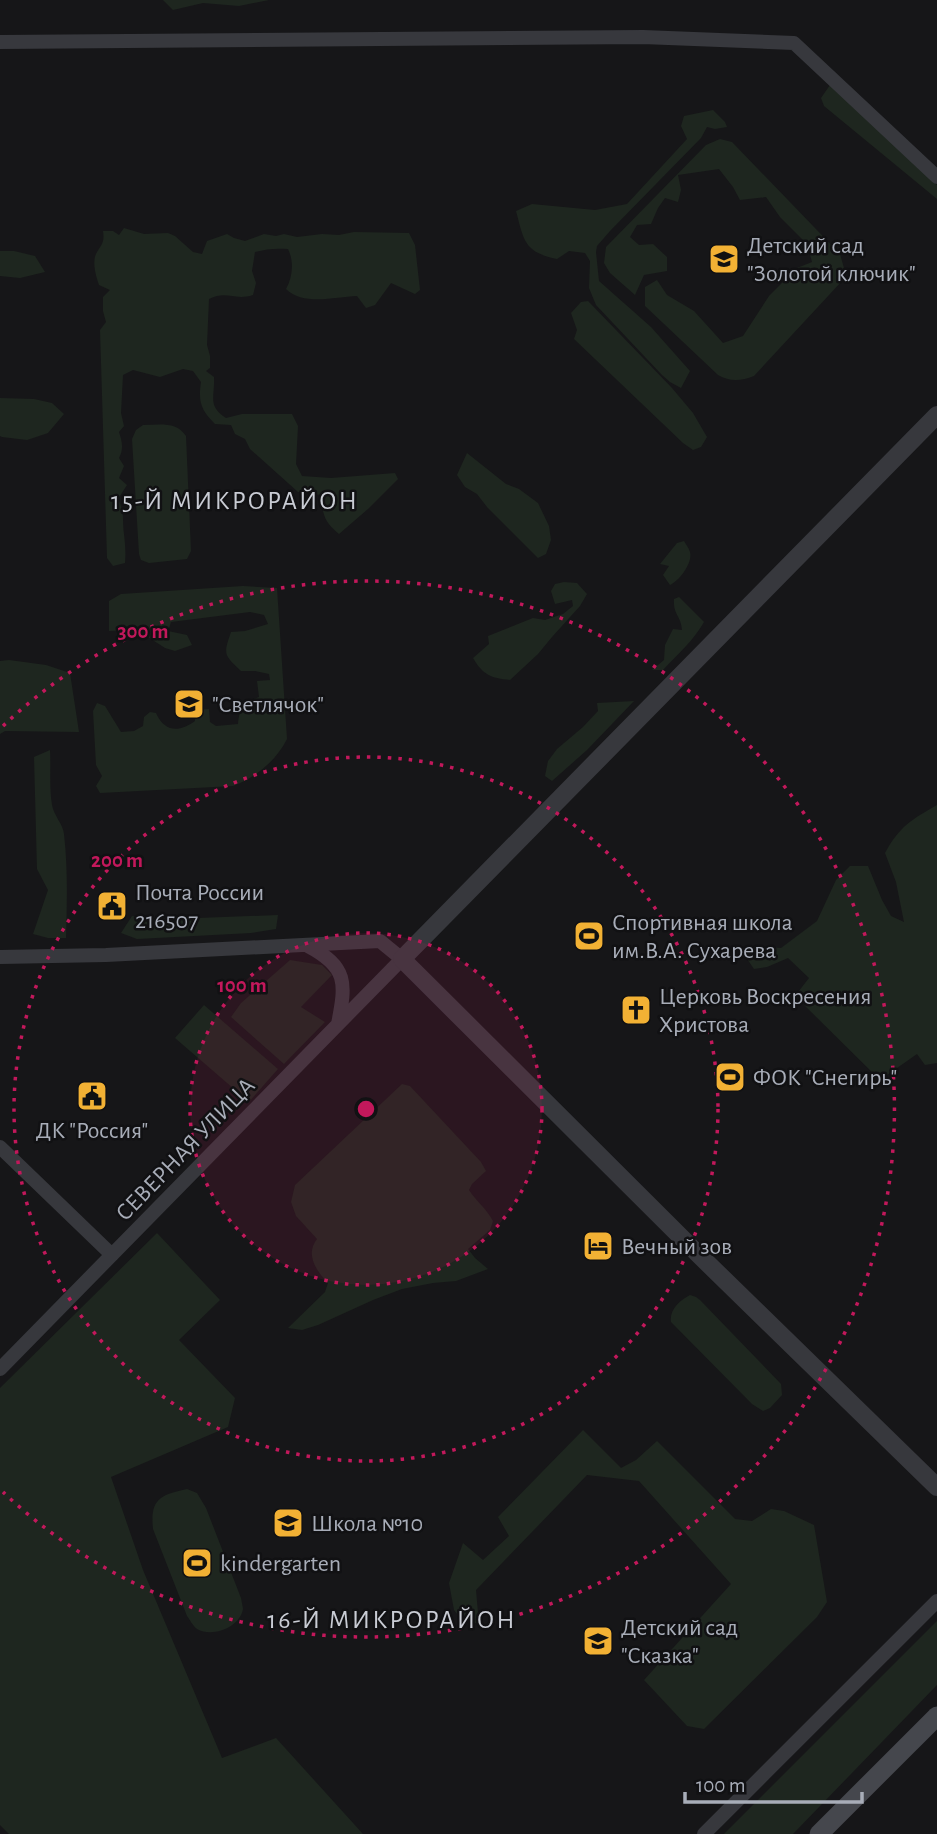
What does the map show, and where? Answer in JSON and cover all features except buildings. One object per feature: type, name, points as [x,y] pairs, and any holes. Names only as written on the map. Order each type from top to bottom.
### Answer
[{"type":"main road","points":[[819,1834],[937,1716]]},
{"type":"street","points":[[0,43],[643,37],[793,43],[937,177]]},
{"type":"street","points":[[402,959],[937,415]]},
{"type":"street","points":[[0,957],[106,955],[380,941],[402,959],[937,1487]]},
{"type":"street","points":[[306,946],[322,954],[340,973],[343,985],[338,1024]]},
{"type":"street","name":"СЕВЕРНАЯ УЛИЦА","points":[[0,1369],[402,959]]},
{"type":"street","points":[[0,1147],[112,1255]]},
{"type":"street","points":[[704,1834],[937,1601]]},
{"type":"shaded area","points":[[163,0],[269,0],[239,6],[203,3],[173,10]]},
{"type":"shaded area","points":[[830,85],[937,185],[937,199],[824,106],[821,98]]},
{"type":"shaded area","points":[[713,110],[727,127],[707,127],[701,138],[610,231],[597,246],[596,252],[599,281],[651,327],[690,371],[681,388],[662,375],[596,305],[589,288],[590,261],[585,253],[569,251],[557,259],[538,253],[527,244],[516,211],[532,204],[595,210],[627,204],[687,139],[681,126],[684,116]]},
{"type":"shaded area","points":[[720,139],[732,142],[840,254],[844,268],[842,281],[754,376],[740,380],[718,375],[645,306],[645,287],[657,280],[667,295],[694,311],[723,343],[743,336],[769,296],[797,268],[812,262],[807,244],[780,217],[766,197],[740,200],[719,169],[678,175],[681,190],[678,202],[665,198],[651,224],[637,225],[630,237],[639,245],[653,244],[667,257],[667,271],[644,275],[635,295],[610,273],[604,263],[606,247],[706,145]]},
{"type":"shaded area","points":[[124,228],[144,234],[168,233],[193,252],[202,254],[207,241],[227,234],[245,241],[264,234],[297,237],[354,232],[409,233],[415,245],[420,290],[415,294],[391,283],[375,305],[366,308],[357,296],[320,299],[301,297],[286,289],[292,269],[288,249],[267,249],[255,252],[252,271],[256,283],[253,295],[221,295],[209,299],[207,345],[210,368],[206,371],[214,377],[213,400],[220,413],[226,418],[242,414],[292,414],[298,426],[296,464],[302,476],[331,478],[395,473],[398,479],[339,534],[325,517],[321,495],[298,492],[250,449],[245,439],[235,434],[231,425],[215,424],[210,419],[202,405],[201,382],[193,371],[183,369],[160,377],[133,370],[123,375],[121,413],[124,426],[119,432],[122,451],[119,458],[124,466],[119,478],[127,485],[118,499],[123,516],[125,563],[113,566],[107,558],[100,330],[106,322],[103,297],[110,290],[99,285],[94,261],[103,241],[103,231],[113,231],[119,235]]},
{"type":"shaded area","points":[[0,251],[35,256],[45,272],[20,278],[0,276]]},
{"type":"shaded area","points":[[588,301],[693,413],[707,437],[701,447],[693,450],[683,443],[574,339],[577,330],[571,313],[581,302]]},
{"type":"shaded area","points":[[0,398],[34,399],[52,403],[64,414],[48,433],[27,440],[2,437]]},
{"type":"shaded area","points":[[143,425],[172,426],[186,436],[191,551],[187,559],[149,563],[141,560],[139,554],[132,439],[136,430]]},
{"type":"shaded area","points":[[467,453],[506,484],[519,489],[538,503],[549,526],[551,540],[546,554],[538,558],[477,494],[465,487],[457,475]]},
{"type":"shaded area","points":[[684,541],[690,552],[689,561],[681,576],[670,585],[663,575],[669,566],[660,564],[677,543]]},
{"type":"shaded area","points":[[577,583],[587,594],[580,606],[538,654],[510,680],[493,677],[484,672],[473,658],[489,644],[488,636],[533,618],[545,620],[563,614],[573,606],[572,600],[555,604],[551,591],[555,584]]},
{"type":"shaded area","points":[[243,586],[277,588],[287,739],[282,747],[264,767],[233,786],[100,793],[96,786],[102,776],[96,765],[93,711],[97,703],[105,706],[121,732],[134,731],[143,726],[144,717],[150,712],[156,713],[164,724],[173,729],[195,721],[195,710],[209,709],[210,722],[216,726],[238,724],[243,706],[259,697],[257,681],[270,680],[269,674],[241,671],[228,658],[226,650],[231,632],[268,624],[264,615],[250,612],[171,622],[168,631],[187,635],[192,645],[175,651],[165,648],[137,630],[109,631],[109,601],[121,594]]},
{"type":"shaded area","points":[[679,597],[704,622],[691,641],[663,670],[652,670],[664,660],[665,645],[673,629],[682,630],[674,604],[674,599]]},
{"type":"shaded area","points":[[0,661],[46,665],[70,673],[79,732],[5,731],[0,734]]},
{"type":"shaded area","points":[[634,701],[587,750],[552,781],[545,776],[548,761],[557,749],[598,711],[597,703]]},
{"type":"shaded area","points":[[50,750],[52,805],[63,830],[65,847],[66,938],[48,938],[33,934],[48,890],[37,869],[34,757]]},
{"type":"shaded area","points":[[937,805],[937,1063],[925,1065],[917,1054],[880,1080],[795,996],[809,978],[788,958],[754,969],[743,953],[755,946],[781,948],[817,921],[836,880],[850,866],[868,866],[891,916],[904,922],[896,882],[885,853],[907,824]]},
{"type":"shaded area","points":[[278,915],[276,929],[251,933],[137,939],[121,933],[132,916],[172,919]]},
{"type":"shaded area","points":[[290,960],[322,965],[332,975],[301,1007],[325,1022],[284,1064],[231,1017],[241,1003]]},
{"type":"shaded area","points":[[204,1005],[278,1069],[249,1102],[175,1038]]},
{"type":"shaded area","points":[[402,1084],[410,1086],[481,1162],[486,1171],[469,1190],[493,1221],[490,1230],[468,1249],[488,1269],[456,1281],[402,1289],[302,1330],[288,1328],[325,1292],[328,1283],[316,1268],[312,1256],[317,1239],[296,1216],[291,1202],[295,1185]]},
{"type":"shaded area","points":[[157,1233],[220,1300],[179,1340],[235,1398],[228,1427],[111,1477],[143,1570],[222,1758],[276,1738],[363,1834],[9,1834],[0,1825],[0,1388]]},
{"type":"shaded area","points":[[690,1295],[700,1300],[781,1384],[782,1395],[770,1408],[763,1411],[752,1404],[671,1322],[676,1306]]},
{"type":"shaded area","points":[[583,1430],[621,1468],[636,1460],[657,1441],[735,1519],[752,1521],[771,1509],[784,1511],[814,1525],[827,1602],[817,1617],[704,1729],[687,1726],[644,1680],[731,1584],[639,1481],[587,1475],[476,1590],[479,1624],[461,1619],[454,1610],[449,1583],[463,1543],[483,1560],[509,1536],[498,1517]]},
{"type":"shaded area","name":"kindergarten","points":[[187,1489],[197,1493],[206,1508],[241,1598],[243,1609],[237,1621],[218,1631],[197,1629],[187,1616],[153,1529],[153,1511],[159,1500]]},
{"type":"shaded area","points":[[937,1621],[937,1685],[793,1834],[724,1834]]},
{"type":"place","name":"Детский сад \"Золотой ключик\"","points":[[724,259]]},
{"type":"place","name":"\"Светлячок\"","points":[[189,704]]},
{"type":"place","name":"Почта России 216507","points":[[112,906]]},
{"type":"place","name":"Спортивная школа им.В.А. Сухарева","points":[[589,936]]},
{"type":"place","name":"Церковь Воскресения Христова","points":[[636,1010]]},
{"type":"place","name":"ФОК \"Снегирь\"","points":[[730,1077]]},
{"type":"place","name":"ДК \"Россия\"","points":[[92,1096]]},
{"type":"place","name":"Вечный зов","points":[[598,1246]]},
{"type":"place","name":"Школа №10","points":[[288,1523]]},
{"type":"place","name":"kindergarten","points":[[197,1563]]},
{"type":"place","name":"Детский сад \"Сказка\"","points":[[598,1641]]},
{"type":"district","name":"15-Й МИКРОРАЙОН","points":[[235,500]]},
{"type":"district","name":"16-Й МИКРОРАЙОН","points":[[392,1619]]}]
